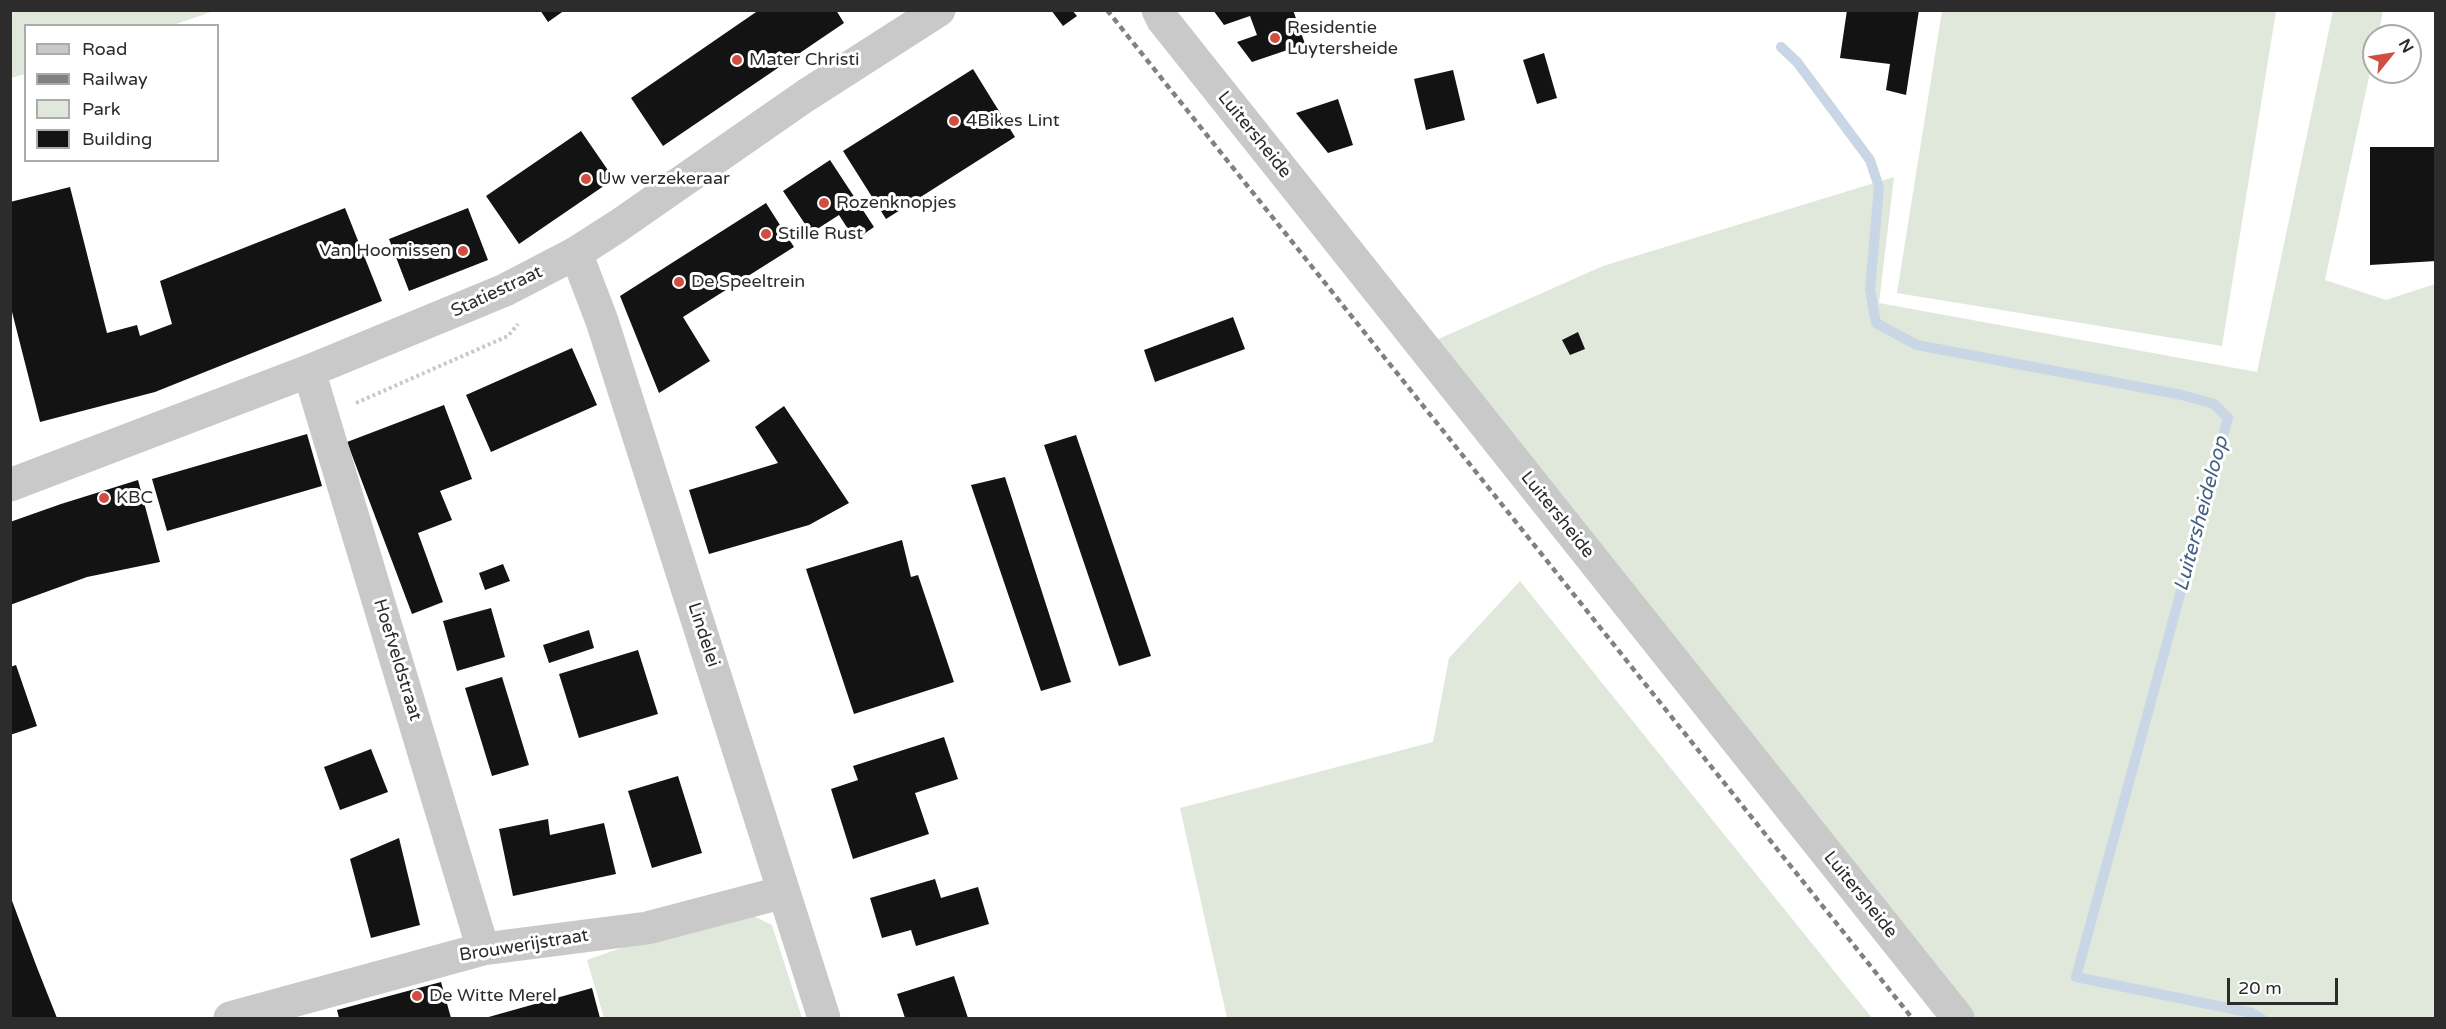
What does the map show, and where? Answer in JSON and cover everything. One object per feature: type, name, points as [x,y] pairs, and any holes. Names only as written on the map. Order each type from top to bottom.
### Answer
[{"type":"street","name":"Statiestraat","points":[[10,485],[309,371],[505,291],[576,253],[618,226],[805,96],[939,10]]},
{"type":"street","name":"Luitersheide","points":[[1158,10],[1163,20],[1958,1018]]},
{"type":"street","name":"Lindelei","points":[[576,253],[606,332],[825,1018]]},
{"type":"street","name":"Hoefveldstraat","points":[[309,371],[483,949]]},
{"type":"street","name":"Brouwerijstraat","points":[[230,1018],[483,949],[647,928],[784,892]]},
{"type":"green space","points":[[11,10],[214,10],[176,24],[24,24],[24,74],[11,78]]},
{"type":"green space","points":[[1942,11],[2276,11],[2222,346],[1897,293]]},
{"type":"green space","points":[[2333,11],[2383,11],[2380,24],[2362,24],[2362,84],[2367,84],[2325,280],[2386,300],[2435,284],[2435,1018],[1971,1018],[1436,340],[1603,266],[1894,177],[1879,303],[2257,372]]},
{"type":"green space","points":[[1520,581],[1872,1018],[1227,1018],[1180,808],[1433,742],[1449,658]]},
{"type":"green space","points":[[743,911],[772,925],[802,1018],[604,1018],[587,960],[655,936]]},
{"type":"building","points":[[540,10],[565,10],[548,22]]},
{"type":"building","name":"Mater Christi","points":[[759,10],[836,10],[844,23],[663,146],[631,98]]},
{"type":"building","points":[[1051,10],[1072,10],[1077,16],[1063,26]]},
{"type":"building","name":"Residentie Luytersheide","points":[[1213,10],[1293,10],[1305,44],[1252,62],[1237,42],[1257,35],[1250,16],[1224,25]]},
{"type":"building","points":[[1847,10],[1919,10],[1906,95],[1886,90],[1890,64],[1840,58]]},
{"type":"building","points":[[1544,53],[1557,98],[1537,104],[1523,60]]},
{"type":"building","points":[[973,69],[1015,137],[886,219],[843,151]]},
{"type":"building","points":[[1453,70],[1465,120],[1426,130],[1414,79]]},
{"type":"building","points":[[1338,99],[1353,145],[1328,153],[1296,113]]},
{"type":"building","points":[[581,131],[614,179],[519,244],[486,196]]},
{"type":"building","points":[[2370,147],[2436,147],[2436,261],[2370,265]]},
{"type":"building","name":"Rozenknopjes","points":[[830,160],[874,227],[855,240],[839,215],[811,233],[783,191]]},
{"type":"building","points":[[70,187],[107,333],[137,325],[140,336],[172,324],[160,281],[345,208],[382,301],[155,392],[40,422],[10,304],[10,202]]},
{"type":"building","points":[[766,203],[794,247],[683,317],[710,361],[659,393],[620,296]]},
{"type":"building","points":[[468,208],[488,260],[409,291],[389,239]]},
{"type":"building","points":[[1233,317],[1245,349],[1155,382],[1144,350]]},
{"type":"building","points":[[1578,332],[1585,349],[1570,355],[1562,340]]},
{"type":"building","points":[[572,348],[597,405],[491,452],[466,395]]},
{"type":"building","points":[[444,405],[472,479],[440,491],[452,520],[418,533],[443,602],[412,614],[347,442]]},
{"type":"building","points":[[784,406],[849,503],[809,525],[709,554],[689,490],[778,463],[755,427]]},
{"type":"building","points":[[307,434],[322,486],[167,531],[152,479]]},
{"type":"building","points":[[1076,435],[1151,656],[1119,666],[1044,445]]},
{"type":"building","points":[[1005,477],[1071,682],[1041,691],[971,485]]},
{"type":"building","points":[[138,480],[160,562],[87,577],[10,605],[10,522]]},
{"type":"building","points":[[902,540],[911,577],[918,575],[954,682],[854,714],[806,569]]},
{"type":"building","points":[[503,564],[510,581],[485,590],[479,573]]},
{"type":"building","points":[[491,608],[505,657],[457,671],[443,621]]},
{"type":"building","points":[[589,630],[594,648],[549,663],[543,645]]},
{"type":"building","points":[[638,650],[658,714],[579,738],[559,674]]},
{"type":"building","points":[[16,665],[37,726],[10,735],[10,667]]},
{"type":"building","points":[[502,677],[529,765],[492,776],[465,688]]},
{"type":"building","points":[[944,737],[958,779],[915,793],[929,834],[853,859],[831,789],[858,780],[853,766]]},
{"type":"building","points":[[371,749],[388,792],[340,810],[324,767]]},
{"type":"building","points":[[678,776],[702,853],[652,868],[628,791]]},
{"type":"building","points":[[548,819],[550,835],[604,823],[616,874],[513,896],[499,829]]},
{"type":"building","points":[[399,838],[420,925],[371,938],[350,859]]},
{"type":"building","points":[[935,879],[941,898],[978,887],[989,924],[916,946],[911,930],[882,938],[870,898]]},
{"type":"building","points":[[11,898],[36,965],[57,1018],[10,1018]]},
{"type":"building","points":[[954,976],[968,1018],[905,1018],[897,994]]},
{"type":"building","name":"De Witte Merel","points":[[441,982],[451,1018],[339,1018],[337,1010]]},
{"type":"building","name":"De Witte Merel","points":[[592,988],[600,1018],[485,1018]]},
{"type":"waterway","name":"Luitersheideloop","points":[[1781,47],[1797,62],[1870,160],[1879,187],[1870,290],[1876,323],[1917,345],[2182,395],[2214,404],[2228,418],[2076,977],[2252,1013],[2261,1018]]},
{"type":"railway","points":[[1107,10],[1912,1018]]},
{"type":"place","name":"Residentie Luytersheide","points":[[1275,38]]},
{"type":"place","name":"Mater Christi","points":[[737,60]]},
{"type":"place","name":"4Bikes Lint","points":[[954,121]]},
{"type":"place","name":"Uw verzekeraar","points":[[586,179]]},
{"type":"place","name":"Rozenknopjes","points":[[824,203]]},
{"type":"place","name":"Stille Rust","points":[[766,234]]},
{"type":"place","name":"Van Hoomissen","points":[[463,251]]},
{"type":"place","name":"De Speeltrein","points":[[679,282]]},
{"type":"place","name":"KBC","points":[[104,498]]},
{"type":"place","name":"De Witte Merel","points":[[417,996]]}]
